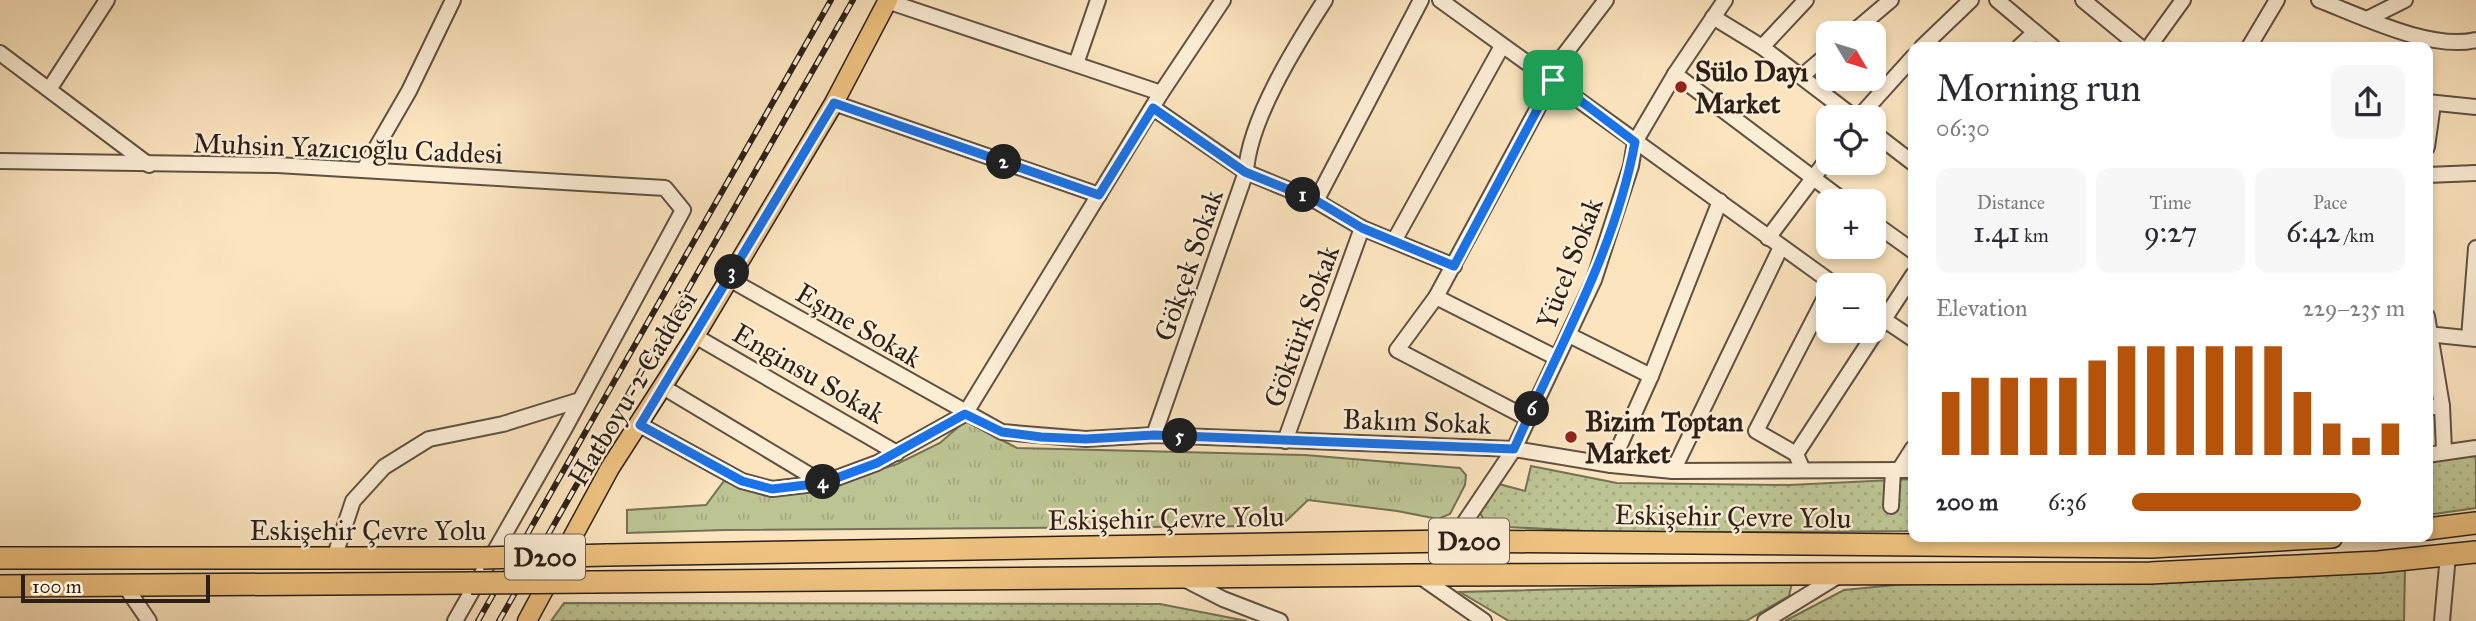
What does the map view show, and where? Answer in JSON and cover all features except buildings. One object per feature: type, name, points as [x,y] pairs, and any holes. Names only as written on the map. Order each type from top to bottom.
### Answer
[{"type":"highway","points":[[2433,528],[2471,522]]},
{"type":"highway","name":"Eskişehir Çevre Yolu","points":[[0,558],[483,558],[1452,541],[2151,547],[2242,542]]},
{"type":"highway","name":"D200","points":[[1417,575],[2150,573],[2378,562],[2476,552]]},
{"type":"highway","name":"Eskişehir Çevre Yolu","points":[[0,586],[1184,579],[1417,575]]},
{"type":"main road","name":"Hatboyu-2 Caddesi","points":[[527,621],[610,468],[695,336],[834,103],[888,1]]},
{"type":"street","points":[[50,88],[107,0]]},
{"type":"street","points":[[364,169],[409,91],[453,0]]},
{"type":"street","points":[[1076,64],[1098,0]]},
{"type":"street","points":[[640,425],[742,481],[772,489],[823,483],[877,463],[965,414],[1161,93],[1223,0]]},
{"type":"street","name":"Gökçek Sokak","points":[[1154,435],[1245,172],[1247,155],[1276,82],[1325,0]]},
{"type":"street","points":[[1317,201],[1422,0]]},
{"type":"street","points":[[1440,0],[1720,201],[1816,274]]},
{"type":"street","points":[[1528,418],[1397,350],[1454,266],[1550,78],[1606,0]]},
{"type":"street","name":"Yücel Sokak","points":[[1452,541],[1514,449],[1594,281],[1631,166],[1635,142],[1675,74],[1725,0]]},
{"type":"street","points":[[1762,47],[1806,0]]},
{"type":"street","points":[[1866,21],[1891,0]]},
{"type":"street","points":[[1927,42],[1971,0]]},
{"type":"street","points":[[1997,0],[2047,42]]},
{"type":"street","points":[[2083,0],[2134,42]]},
{"type":"street","points":[[2153,42],[2183,0]]},
{"type":"street","points":[[2252,42],[2277,0]]},
{"type":"street","points":[[2319,0],[2420,42],[2476,40]]},
{"type":"street","points":[[2367,19],[2404,0]]},
{"type":"street","points":[[888,1],[1161,93]]},
{"type":"street","points":[[1713,17],[1762,47],[1841,105]]},
{"type":"street","points":[[2024,42],[2035,32]]},
{"type":"street","points":[[1394,241],[1502,46]]},
{"type":"street","points":[[0,53],[149,165]]},
{"type":"street","points":[[1868,105],[1908,62]]},
{"type":"street","points":[[1802,76],[1816,64]]},
{"type":"street","points":[[1675,74],[1827,189]]},
{"type":"street","points":[[834,103],[1099,195]]},
{"type":"street","points":[[2433,103],[2476,107]]},
{"type":"street","points":[[1153,108],[1245,172],[1317,201],[1362,228],[1454,266]]},
{"type":"street","points":[[1886,142],[1908,159]]},
{"type":"street","name":"Muhsin Yazıcıoğlu Caddesi","points":[[0,161],[277,165],[665,188],[683,211],[580,400]]},
{"type":"street","points":[[1768,238],[1816,173]]},
{"type":"street","points":[[2433,175],[2476,173]]},
{"type":"street","points":[[1611,465],[1651,376],[1720,201]]},
{"type":"street","name":"Göktürk Sokak","points":[[1285,441],[1362,228]]},
{"type":"street","points":[[1886,232],[1908,247]]},
{"type":"street","points":[[1672,471],[1780,247]]},
{"type":"street","points":[[2433,334],[2473,338],[2476,248]]},
{"type":"street","name":"Eşme Sokak","points":[[729,278],[965,414]]},
{"type":"street","points":[[1886,308],[1908,281]]},
{"type":"street","points":[[1436,296],[1557,358]]},
{"type":"street","points":[[1816,317],[1756,431],[1800,461],[1865,343]]},
{"type":"street","points":[[1886,322],[1908,336]]},
{"type":"street","points":[[1569,335],[1651,376]]},
{"type":"street","name":"Enginsu Sokak","points":[[695,336],[897,453]]},
{"type":"street","points":[[2433,386],[2444,450]]},
{"type":"street","points":[[663,387],[823,483]]},
{"type":"street","points":[[334,558],[354,501],[384,467],[429,439],[503,424],[580,400]]},
{"type":"street","points":[[455,621],[580,400]]},
{"type":"street","name":"Bakım Sokak","points":[[965,414],[1002,432],[1041,437],[1086,439],[1154,435],[1514,449],[1611,465],[1672,471],[1800,461],[1902,470]]},
{"type":"street","points":[[2433,453],[2476,447]]},
{"type":"street","points":[[1891,506],[1902,470]]},
{"type":"street","points":[[2442,621],[2448,555]]},
{"type":"street","points":[[1417,575],[1484,621]]},
{"type":"street","points":[[1765,621],[1839,575]]},
{"type":"street","points":[[1184,579],[1223,599],[1280,621]]},
{"type":"street","points":[[125,586],[149,621]]},
{"type":"green space","points":[[965,421],[1017,448],[1305,455],[1460,468],[1466,475],[1465,485],[1450,514],[1438,519],[1308,500],[1281,526],[627,533],[627,510],[706,505],[724,481],[772,495],[819,489],[897,464],[940,443]]},
{"type":"green space","points":[[2476,456],[2476,508],[2433,514],[2433,461]]},
{"type":"green space","points":[[1531,466],[1617,483],[1789,485],[1908,479],[1908,531],[1623,533],[1488,526],[1478,510],[1495,483],[1525,491]]},
{"type":"green space","points":[[2405,569],[2404,621],[1785,621],[1844,590],[1905,584]]},
{"type":"green space","points":[[1792,583],[1789,596],[1746,621],[1509,621],[1460,592]]},
{"type":"green space","points":[[564,603],[1160,604],[1247,621],[551,621]]},
{"type":"railway","points":[[478,621],[831,0]]},
{"type":"railway","points":[[499,621],[853,0]]},
{"type":"place","name":"Sülo Dayı Market","points":[[1681,87]]},
{"type":"place","name":"Bizim Toptan Market","points":[[1571,437]]},
{"type":"route","points":[[1553,80],[1635,142],[1631,166],[1594,281],[1514,449],[1154,435],[1086,439],[1041,437],[1002,432],[965,414],[877,463],[823,483],[772,489],[742,481],[640,425],[834,103],[1099,195],[1153,108],[1245,172],[1317,201],[1362,228],[1454,266],[1553,80]]}]
